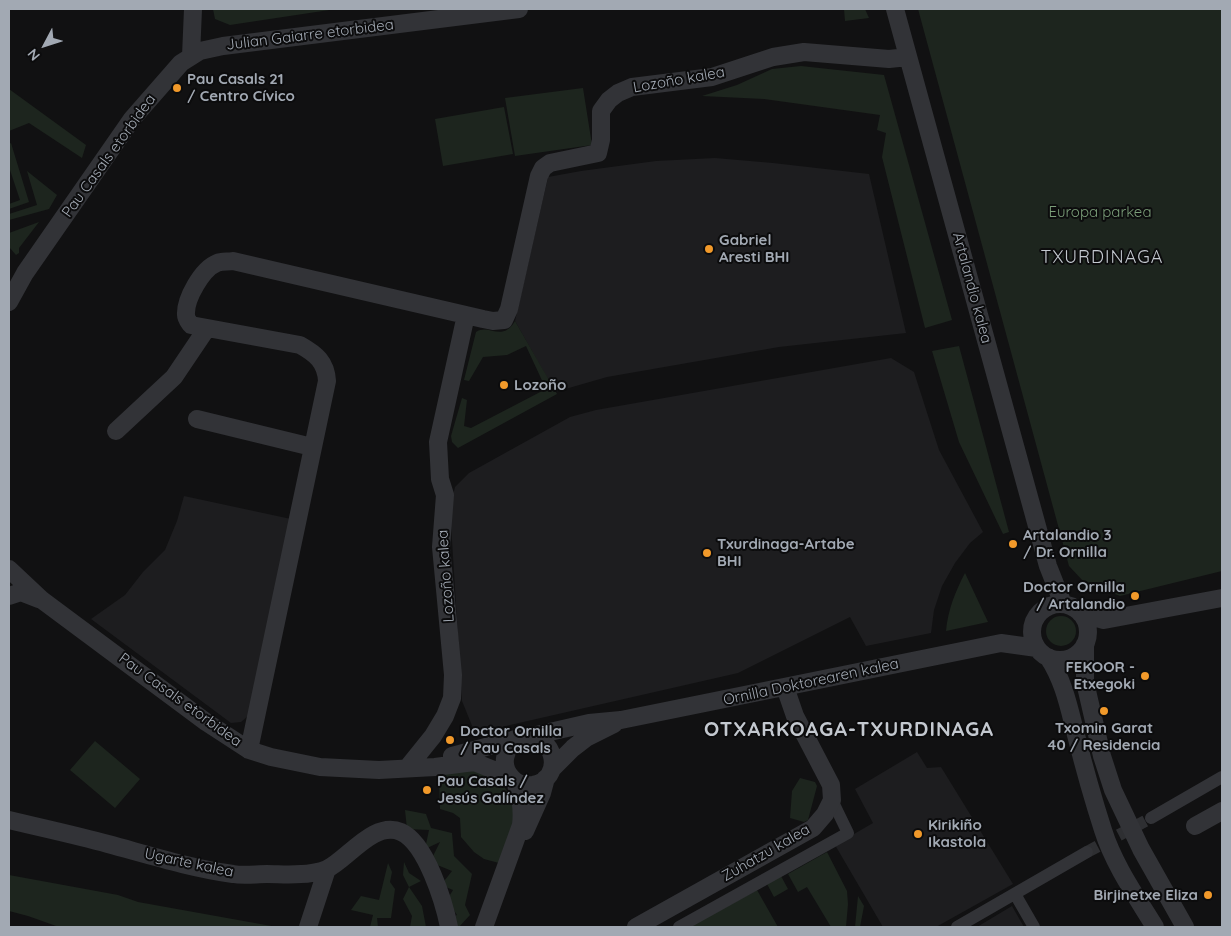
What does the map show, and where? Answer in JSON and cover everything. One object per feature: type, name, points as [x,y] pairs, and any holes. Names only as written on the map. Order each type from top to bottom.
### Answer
[{"type":"street","points":[[191,56],[193,9]]},
{"type":"street","name":"Julian Gaiarre etorbidea","points":[[191,56],[200,51],[223,46],[519,9]]},
{"type":"street","name":"Artalandio kalea","points":[[894,9],[1048,566],[1063,604]]},
{"type":"street","name":"Lozoño kalea","points":[[249,750],[327,381],[326,370],[318,357],[300,345],[191,325],[186,317],[186,306],[196,284],[207,271],[217,263],[233,261],[493,321],[504,320],[509,309],[539,176],[543,168],[550,163],[598,154],[601,140],[601,111],[609,100],[618,93],[632,88],[712,77],[773,57],[804,52],[890,60],[908,58]]},
{"type":"street","name":"Pau Casals etorbidea","points":[[9,302],[26,273],[132,119],[181,62],[191,56]]},
{"type":"street","name":"Lozoño kalea","points":[[408,768],[446,716],[452,698],[454,675],[441,547],[445,495],[440,478],[438,442],[466,315]]},
{"type":"street","points":[[116,432],[174,377],[207,328]]},
{"type":"street","points":[[197,419],[312,447]]},
{"type":"street","name":"Artalandio kalea","points":[[1040,614],[1048,566]]},
{"type":"street","points":[[9,569],[13,581],[10,595],[21,592],[42,600]]},
{"type":"street","name":"Pau Casals etorbidea","points":[[9,569],[42,600],[206,722],[249,750],[271,757],[320,767],[379,770],[435,767],[474,762],[512,778]]},
{"type":"street","points":[[1080,613],[1104,620],[1222,598]]},
{"type":"street","points":[[1155,927],[1112,856],[1103,831],[1058,671],[1042,652],[1032,634],[1031,628],[1040,614],[1056,604],[1063,604],[1075,609],[1088,625],[1085,682],[1102,756],[1113,790],[1141,849],[1185,927]]},
{"type":"street","name":"Ornilla Doktorearen kalea","points":[[1001,643],[1040,614]]},
{"type":"street","points":[[1042,652],[1055,659],[1070,658],[1082,649],[1086,641],[1104,620]]},
{"type":"street","name":"Ornilla Doktorearen kalea","points":[[523,738],[589,723],[621,720],[1001,643],[1042,652]]},
{"type":"street","points":[[785,687],[795,716],[831,785],[832,800]]},
{"type":"street","name":"Ornilla Doktorearen kalea","points":[[549,773],[573,748],[586,738],[621,720]]},
{"type":"street","points":[[484,927],[542,794],[549,773],[552,755],[546,744],[535,737],[523,738],[510,745],[505,755],[505,766],[520,795],[523,810],[521,825],[500,888]]},
{"type":"street","name":"Pau Casals etorbidea","points":[[408,768],[523,738]]},
{"type":"street","points":[[512,778],[526,785],[531,785],[549,773]]},
{"type":"street","points":[[1151,818],[1222,777]]},
{"type":"street","name":"Zuhatzu kalea","points":[[679,927],[848,833],[832,800]]},
{"type":"street","name":"Zuhatzu kalea","points":[[636,927],[812,828],[825,814],[832,800]]},
{"type":"street","points":[[1195,826],[1222,811]]},
{"type":"street","name":"Ugarte kalea","points":[[9,820],[88,838],[186,865],[234,874],[303,874],[326,869],[367,838],[392,829],[412,839],[421,853],[435,881],[449,927]]},
{"type":"street","points":[[957,927],[1087,852]]},
{"type":"street","points":[[308,927],[326,869]]},
{"type":"street","points":[[1015,894],[1034,927]]},
{"type":"shaded area","name":"Gabriel Aresti BHI","points":[[715,158],[869,174],[906,333],[779,347],[607,377],[555,392],[515,321],[548,177],[656,161]]},
{"type":"shaded area","name":"Txurdinaga-Artabe BHI","points":[[891,358],[914,372],[939,450],[983,532],[970,543],[955,563],[942,586],[934,610],[931,633],[866,646],[850,617],[738,673],[475,733],[462,701],[450,508],[455,487],[469,473],[570,417],[596,410]]},
{"type":"shaded area","points":[[184,496],[291,519],[248,716],[241,722],[231,723],[91,619],[125,595],[143,572],[165,550],[177,521]]},
{"type":"shaded area","name":"Kirikiño Ikastola","points":[[917,752],[927,768],[941,767],[1013,884],[936,927],[883,927],[835,845],[873,823],[855,789]]},
{"type":"shaded area","points":[[1012,906],[1024,927],[977,927]]},
{"type":"green space","points":[[213,9],[336,9],[230,25],[215,19]]},
{"type":"green space","points":[[844,9],[865,9],[869,18],[845,21]]},
{"type":"green space","name":"Europa parkea","points":[[918,9],[1222,9],[1222,571],[1120,596],[1084,582],[1069,566]]},
{"type":"green space","points":[[801,66],[884,75],[952,320],[925,328],[882,157],[886,133],[877,130],[880,115],[764,99],[702,96],[737,85],[772,69]]},
{"type":"green space","points":[[583,88],[592,145],[515,156],[505,98]]},
{"type":"green space","points":[[9,89],[86,145],[82,158],[29,123],[9,131]]},
{"type":"green space","points":[[504,107],[513,154],[443,166],[435,119]]},
{"type":"green space","points":[[11,143],[29,202],[9,209],[9,204],[20,200],[9,167],[9,144]]},
{"type":"green space","points":[[27,171],[57,195],[49,209],[9,220],[9,214],[37,205]]},
{"type":"green space","points":[[39,222],[19,248],[19,253],[16,255],[9,247],[9,233]]},
{"type":"green space","points":[[515,321],[557,394],[458,448],[452,442],[451,436],[462,398],[467,400],[464,426],[471,428],[546,389],[526,346],[507,355],[483,357],[469,381],[464,380],[476,332],[481,330],[505,331]]},
{"type":"green space","points":[[959,346],[1009,532],[1003,534],[959,442],[932,351]]},
{"type":"green space","points":[[965,573],[988,622],[946,631],[952,601]]},
{"type":"green space","points":[[1061,616],[1067,617],[1075,625],[1075,637],[1067,645],[1061,646],[1055,645],[1047,637],[1046,631],[1047,625],[1055,617]]},
{"type":"green space","points":[[95,741],[140,779],[115,808],[70,770]]},
{"type":"green space","points":[[471,770],[489,774],[504,786],[512,800],[517,815],[499,863],[484,859],[474,852],[461,837],[460,818],[453,813],[440,809],[439,779],[445,774]]},
{"type":"green space","points":[[800,778],[815,782],[817,786],[808,820],[804,822],[790,818],[792,791]]},
{"type":"green space","points":[[405,810],[426,814],[431,828],[452,833],[454,856],[472,874],[465,905],[470,915],[459,927],[454,927],[452,917],[457,915],[447,900],[453,890],[441,885],[452,871],[430,862],[440,842],[425,849],[429,830],[407,829]]},
{"type":"green space","points":[[827,852],[847,891],[846,927],[831,927],[807,887],[798,892],[788,874]]},
{"type":"green space","points":[[404,862],[409,873],[421,881],[409,887],[403,875]]},
{"type":"green space","points":[[388,863],[392,872],[390,882],[395,889],[391,918],[377,918],[378,927],[370,927],[373,915],[351,910],[361,896],[379,900]]},
{"type":"green space","points":[[9,875],[118,895],[138,902],[277,927],[59,927],[9,911]]},
{"type":"green space","points":[[781,876],[788,889],[774,897],[767,884]]},
{"type":"green space","points":[[409,887],[422,906],[426,927],[410,927],[412,916],[403,899]]},
{"type":"green space","points":[[757,890],[778,927],[694,927],[693,925]]},
{"type":"green space","points":[[858,896],[864,906],[860,927],[855,927]]},
{"type":"tunnel","points":[[1087,852],[1151,818]]},
{"type":"place","name":"Pau Casals 21 / Centro Cívico","points":[[177,88]]},
{"type":"place","name":"Gabriel Aresti BHI","points":[[709,249]]},
{"type":"place","name":"Lozoño","points":[[504,385]]},
{"type":"place","name":"Artalandio 3 / Dr. Ornilla","points":[[1013,544]]},
{"type":"place","name":"Txurdinaga-Artabe BHI","points":[[707,553]]},
{"type":"place","name":"Doctor Ornilla / Artalandio","points":[[1135,596]]},
{"type":"place","name":"FEKOOR - Etxegoki","points":[[1145,676]]},
{"type":"place","name":"Txomin Garat 40 / Residencia","points":[[1104,711]]},
{"type":"place","name":"Doctor Ornilla / Pau Casals","points":[[450,740]]},
{"type":"place","name":"Pau Casals / Jesús Galíndez","points":[[427,790]]},
{"type":"place","name":"Kirikiño Ikastola","points":[[918,834]]},
{"type":"place","name":"Birjinetxe Eliza","points":[[1208,895]]},
{"type":"district","name":"TXURDINAGA","points":[[1102,258]]},
{"type":"district","name":"OTXARKOAGA-TXURDINAGA","points":[[849,730]]}]
